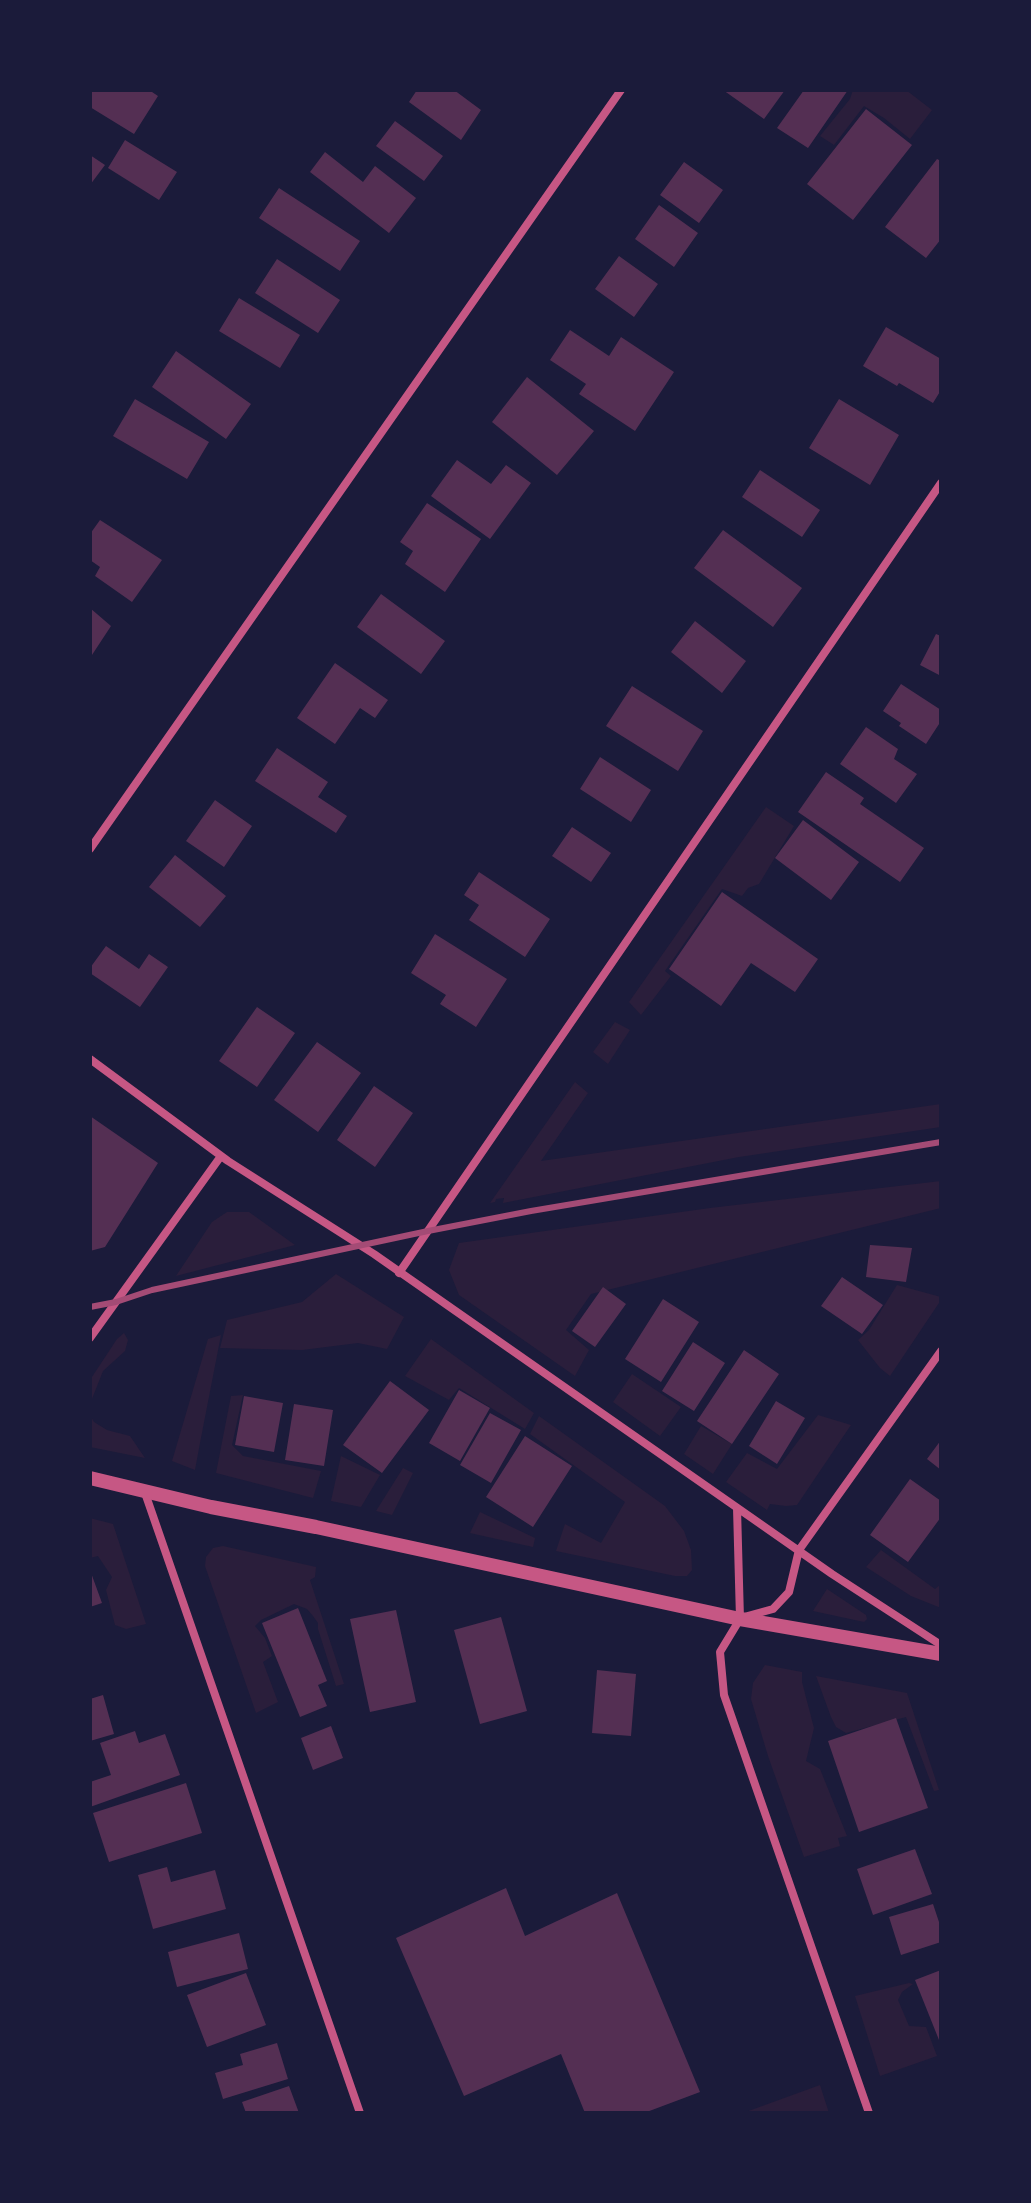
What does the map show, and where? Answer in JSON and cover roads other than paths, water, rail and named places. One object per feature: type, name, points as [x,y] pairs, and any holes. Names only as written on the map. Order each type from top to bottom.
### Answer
[{"type":"street","points":[[90,849],[621,90]]},
{"type":"street","points":[[399,1273],[941,483]]},
{"type":"street","points":[[90,1059],[221,1156],[374,1254],[832,1574],[941,1645]]},
{"type":"street","points":[[90,1338],[221,1156]]},
{"type":"street","points":[[740,1619],[773,1609],[789,1592],[799,1550],[941,1351]]},
{"type":"street","points":[[90,1478],[211,1507],[740,1619],[941,1654]]},
{"type":"street","points":[[143,1490],[360,2113]]},
{"type":"street","points":[[737,1508],[740,1619],[720,1652],[724,1695],[869,2113]]},
{"type":"railway","points":[[90,1307],[152,1290],[531,1211],[941,1142]]}]
